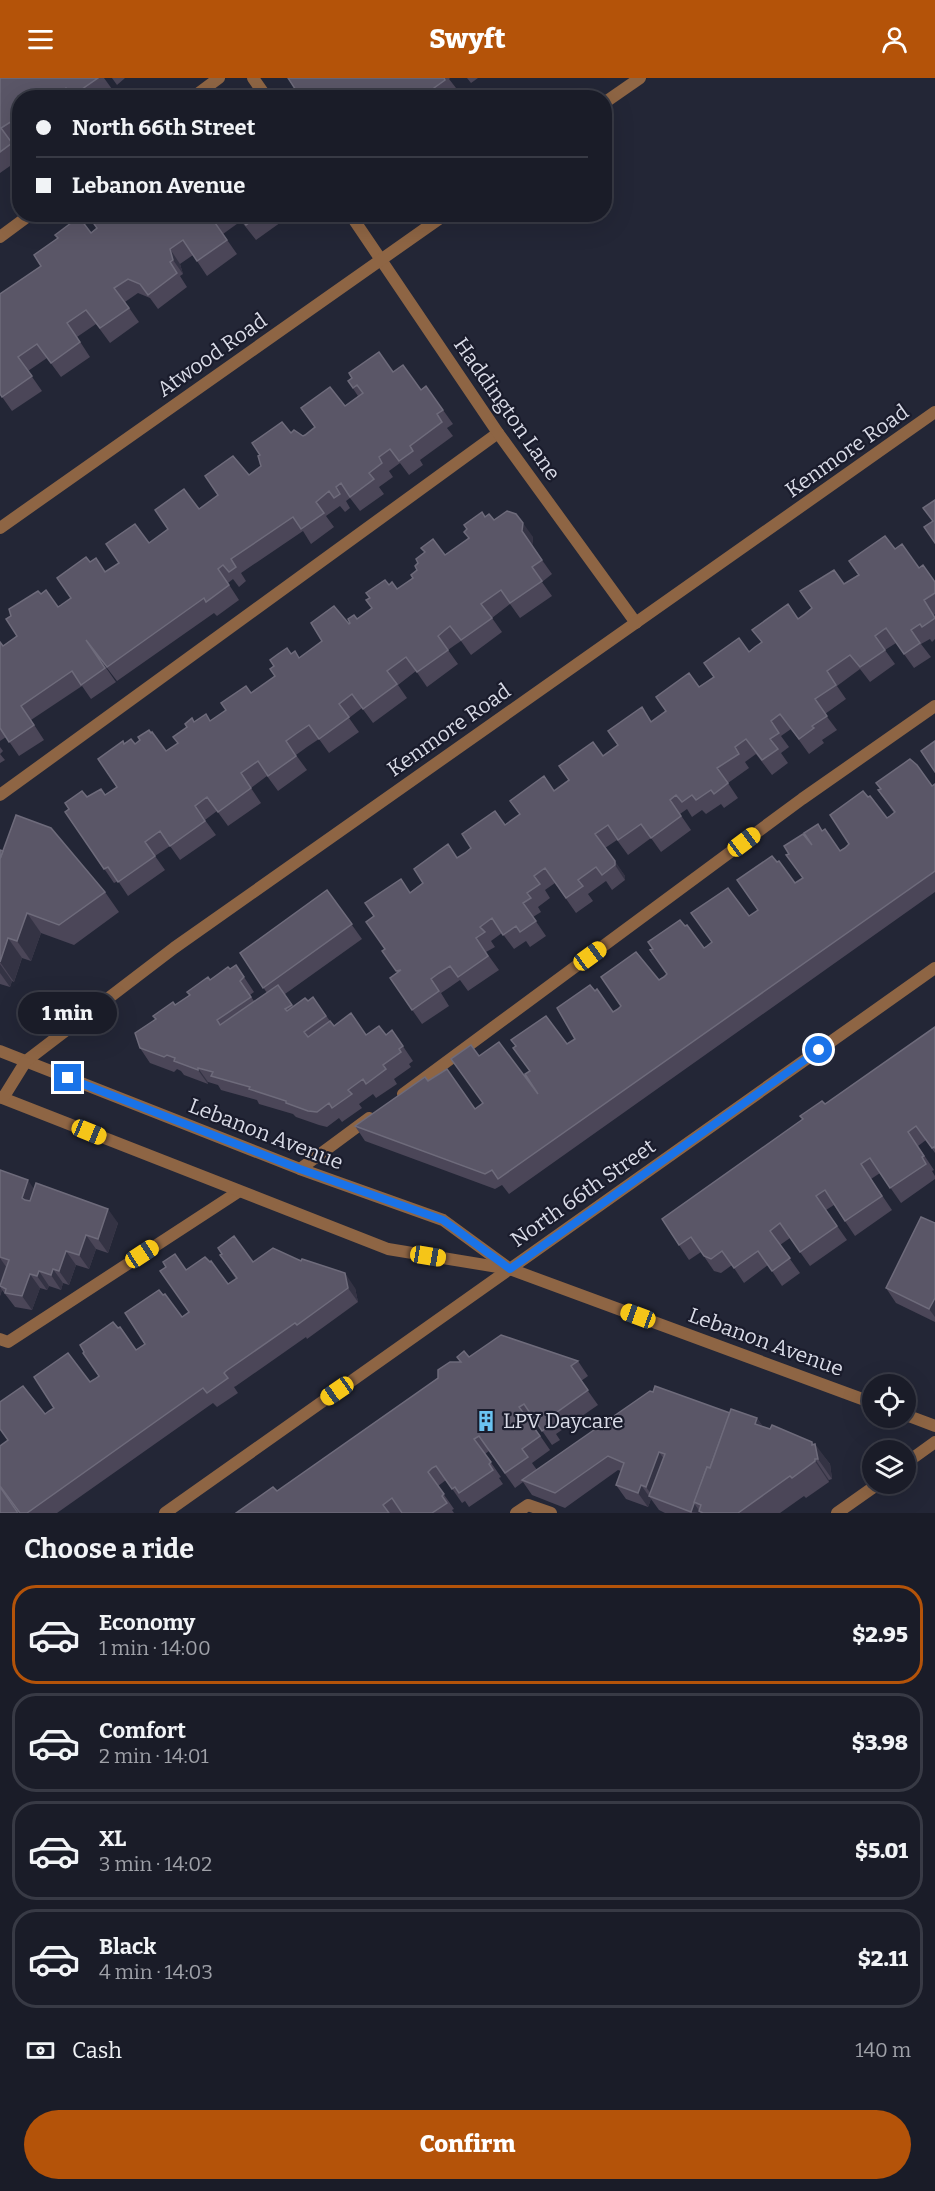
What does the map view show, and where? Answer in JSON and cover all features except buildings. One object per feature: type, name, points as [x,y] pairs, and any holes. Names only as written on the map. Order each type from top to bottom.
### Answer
[{"type":"street","points":[[203,90],[219,78]]},
{"type":"street","points":[[612,97],[640,78]]},
{"type":"street","points":[[0,237],[20,222]]},
{"type":"street","name":"Haddington Lane","points":[[356,222],[498,433],[636,623]]},
{"type":"street","name":"Atwood Road","points":[[0,528],[435,222]]},
{"type":"street","name":"Kenmore Road","points":[[2,1098],[26,1061],[174,948],[935,412]]},
{"type":"street","points":[[0,795],[498,433]]},
{"type":"street","points":[[397,1098],[802,799],[935,706]]},
{"type":"street","name":"North 66th Street","points":[[165,1513],[935,968]]},
{"type":"street","name":"Lebanon Avenue","points":[[0,1051],[300,1169],[443,1220],[510,1269]]},
{"type":"street","name":"Lebanon Avenue","points":[[2,1098],[388,1249],[510,1269],[862,1399]]},
{"type":"street","points":[[300,1169],[377,1112]]},
{"type":"street","points":[[0,1339],[8,1342],[238,1192]]},
{"type":"street","points":[[916,1419],[935,1426]]},
{"type":"street","points":[[916,1456],[935,1442]]},
{"type":"street","points":[[837,1513],[864,1494]]},
{"type":"street","points":[[516,1513],[528,1505],[551,1513]]},
{"type":"place","name":"LPV Daycare","points":[[486,1421]]},
{"type":"route","points":[[68,1078],[300,1169],[443,1220],[510,1269],[819,1050]]}]
